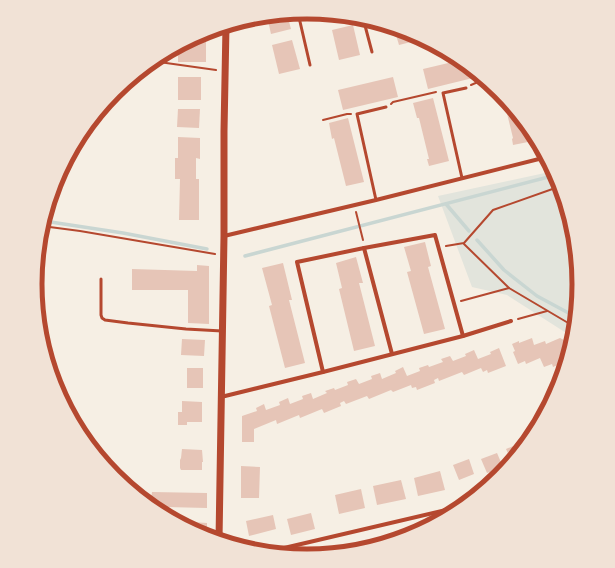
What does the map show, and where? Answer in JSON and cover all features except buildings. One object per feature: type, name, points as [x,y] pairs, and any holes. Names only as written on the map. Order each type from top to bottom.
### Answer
[{"type":"street","points":[[219,534],[226,32]]},
{"type":"street","points":[[224,236],[541,159]]},
{"type":"street","points":[[323,372],[297,262],[435,235],[463,336]]},
{"type":"street","points":[[364,248],[392,354]]},
{"type":"street","points":[[221,397],[463,336],[511,321]]},
{"type":"street","points":[[285,548],[444,510]]},
{"type":"lane","points":[[300,19],[310,64]]},
{"type":"lane","points":[[366,26],[372,52]]},
{"type":"lane","points":[[462,178],[443,93],[466,88]]},
{"type":"lane","points":[[376,200],[356,114],[386,107]]},
{"type":"lane","points":[[101,279],[101,315],[102,318],[106,320],[186,329],[222,331]]},
{"type":"path","points":[[162,63],[225,72]]},
{"type":"path","points":[[466,88],[479,82]]},
{"type":"path","points":[[386,107],[393,102],[435,92],[443,93]]},
{"type":"path","points":[[323,120],[347,114],[356,114]]},
{"type":"path","points":[[438,247],[464,243],[492,210],[554,188]]},
{"type":"path","points":[[358,221],[362,239]]},
{"type":"path","points":[[49,227],[223,256]]},
{"type":"path","points":[[464,243],[509,288],[569,324]]},
{"type":"path","points":[[454,303],[509,288]]},
{"type":"path","points":[[511,321],[547,311]]},
{"type":"shaded area","points":[[547,172],[563,215],[570,249],[572,267],[572,301],[567,334],[507,295],[472,287],[438,196]]},
{"type":"waterway","points":[[245,256],[549,177]]},
{"type":"waterway","points":[[446,204],[469,231]]},
{"type":"waterway","points":[[50,222],[123,233],[207,249]]},
{"type":"waterway","points":[[477,240],[504,270],[537,296],[571,314]]}]
